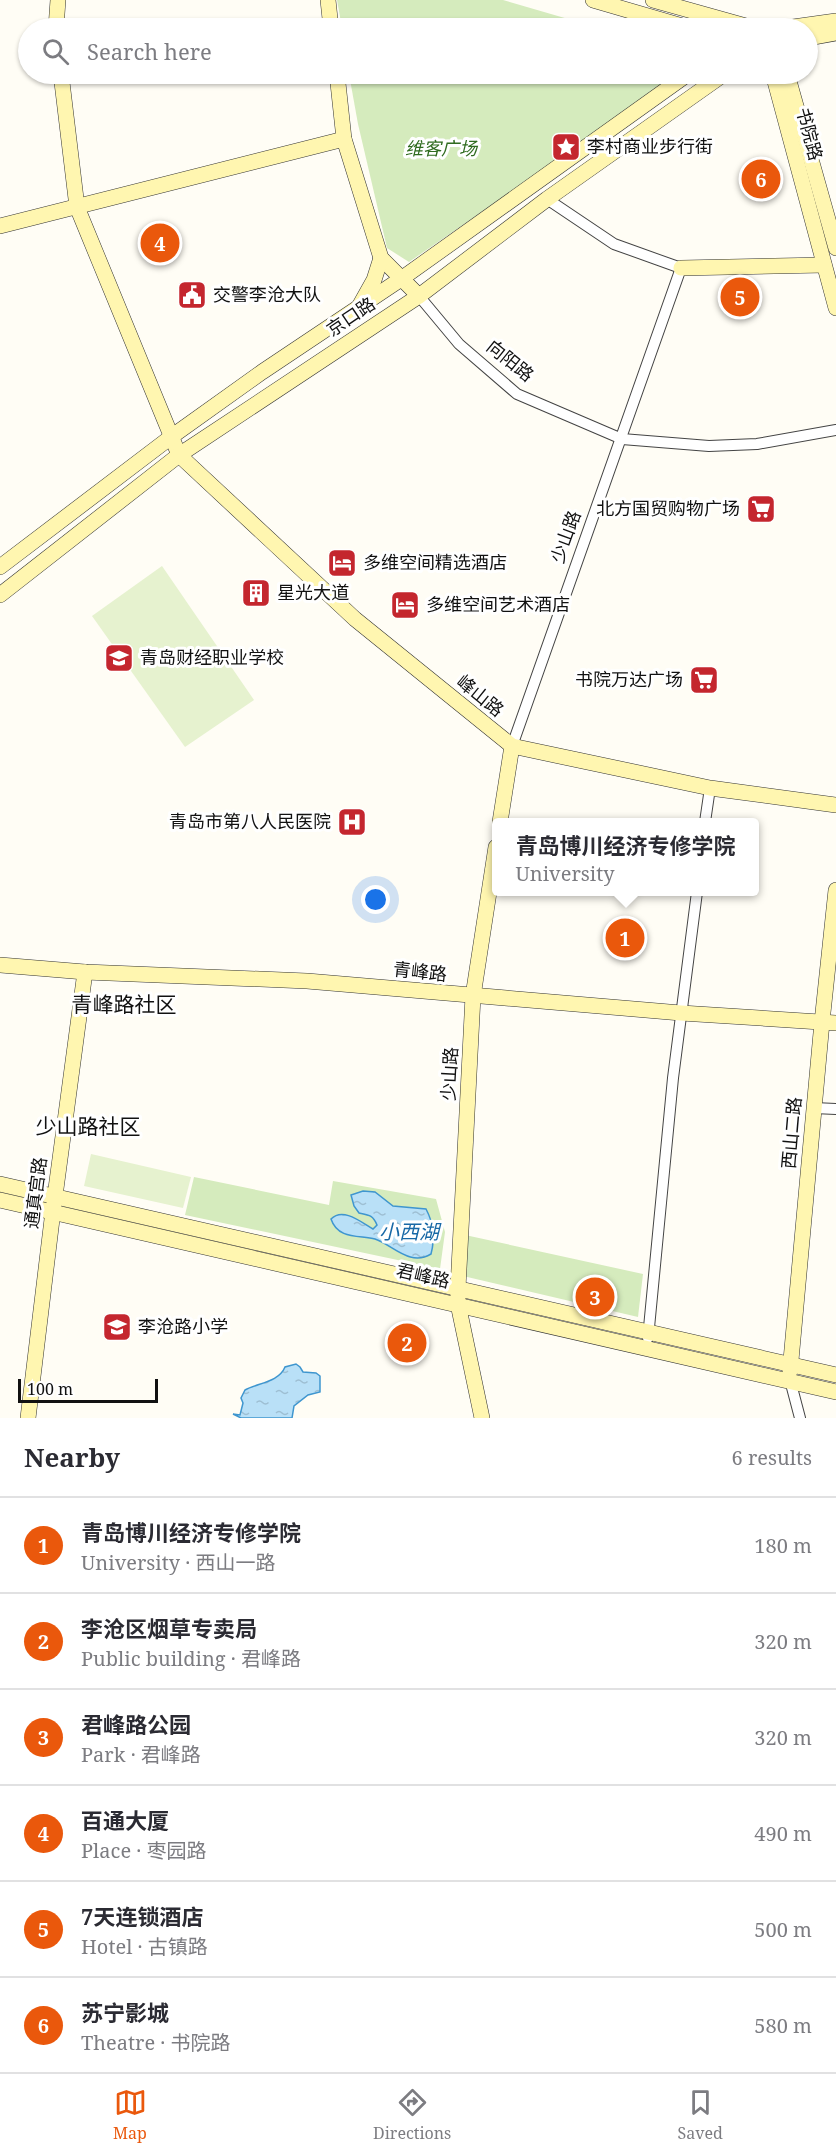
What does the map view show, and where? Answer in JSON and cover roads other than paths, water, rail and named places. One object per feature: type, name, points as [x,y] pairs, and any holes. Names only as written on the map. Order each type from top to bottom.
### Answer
[{"type":"street","points":[[57,18],[58,0]]},
{"type":"street","points":[[328,0],[330,18]]},
{"type":"street","points":[[593,0],[650,18]]},
{"type":"street","points":[[653,0],[717,18]]},
{"type":"street","points":[[818,24],[836,21]]},
{"type":"street","points":[[818,36],[836,33]]},
{"type":"street","points":[[61,84],[77,207],[179,455]]},
{"type":"street","name":"向阳路","points":[[338,84],[344,139],[381,258],[419,296],[459,344],[517,394],[622,439],[709,446],[757,444],[836,430]]},
{"type":"street","name":"京口路","points":[[0,567],[171,437],[262,372],[401,279],[674,84]]},
{"type":"street","name":"京口路","points":[[0,594],[179,455],[419,296],[547,200],[710,84]]},
{"type":"street","name":"书院路","points":[[776,84],[836,308]]},
{"type":"street","name":"书院路","points":[[790,84],[836,248]]},
{"type":"street","points":[[0,226],[344,139]]},
{"type":"street","points":[[547,200],[614,244],[681,268],[824,266]]},
{"type":"street","points":[[359,307],[374,280],[381,258]]},
{"type":"street","name":"少山路","points":[[501,818],[512,746],[681,268]]},
{"type":"street","name":"峰山路","points":[[179,455],[355,619],[512,746],[710,788],[836,805]]},
{"type":"street","points":[[0,559],[16,555],[31,571]]},
{"type":"street","points":[[706,818],[710,788]]},
{"type":"street","name":"少山路","points":[[482,1418],[459,1304],[458,1288],[473,996],[492,873]]},
{"type":"street","name":"西山二路","points":[[790,1380],[814,1108],[829,1023],[836,890]]},
{"type":"street","points":[[646,1348],[673,1078],[696,896]]},
{"type":"street","name":"青峰路","points":[[0,965],[85,972],[307,981],[681,1013],[829,1023]]},
{"type":"street","name":"通真宫路","points":[[28,1418],[85,972]]},
{"type":"street","points":[[814,1108],[836,1109]]},
{"type":"street","name":"君峰路","points":[[0,1184],[836,1375]]},
{"type":"street","name":"君峰路","points":[[0,1200],[836,1392]]},
{"type":"street","points":[[790,1380],[800,1418]]},
{"type":"water","name":"小西湖","points":[[363,1191],[375,1192],[393,1206],[426,1209],[433,1232],[431,1254],[416,1258],[409,1257],[375,1239],[344,1234],[334,1226],[331,1219],[341,1215],[352,1217],[373,1229],[377,1225],[372,1217],[359,1213],[354,1206],[351,1195]]},
{"type":"water","points":[[296,1364],[303,1372],[316,1373],[320,1376],[320,1392],[308,1395],[294,1406],[292,1418],[241,1418],[233,1414],[240,1415],[243,1403],[241,1398],[245,1390],[273,1379],[285,1367]]},
{"type":"place","name":"李村商业步行街","points":[[566,147]]},
{"type":"place","name":"苏宁影城","points":[[761,179]]},
{"type":"place","name":"百通大厦","points":[[160,243]]},
{"type":"place","name":"交警李沧大队","points":[[192,295]]},
{"type":"place","name":"7天连锁酒店","points":[[740,297]]},
{"type":"place","name":"北方国贸购物广场","points":[[761,509]]},
{"type":"place","name":"多维空间精选酒店","points":[[342,563]]},
{"type":"place","name":"星光大道","points":[[256,593]]},
{"type":"place","name":"多维空间艺术酒店","points":[[405,605]]},
{"type":"place","name":"青岛财经职业学校","points":[[119,658]]},
{"type":"place","name":"书院万达广场","points":[[704,680]]},
{"type":"place","name":"青岛市第八人民医院","points":[[352,822]]},
{"type":"place","name":"青岛博川经济专修学院","points":[[625,938]]},
{"type":"place","name":"君峰路公园","points":[[595,1297]]},
{"type":"place","name":"李沧路小学","points":[[117,1327]]},
{"type":"place","name":"李沧区烟草专卖局","points":[[407,1343]]},
{"type":"district","name":"青峰路社区","points":[[124,1005]]},
{"type":"district","name":"少山路社区","points":[[88,1127]]},
{"type":"park label","name":"维客广场","points":[[441,149]]}]
